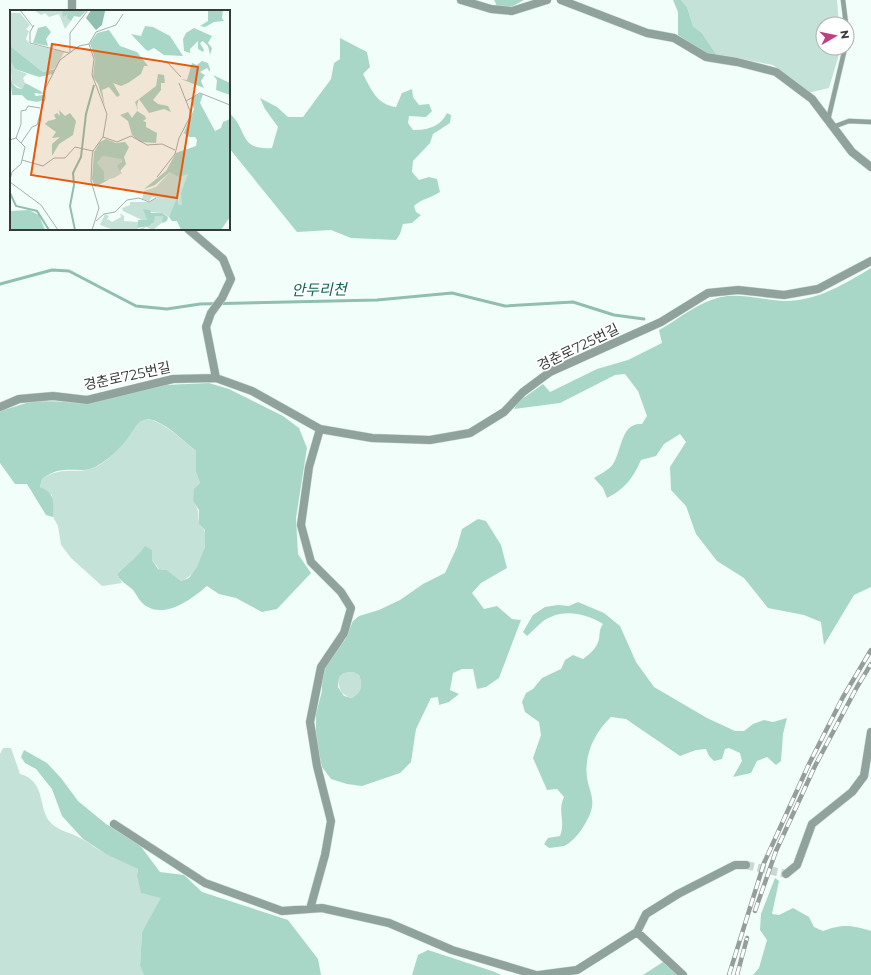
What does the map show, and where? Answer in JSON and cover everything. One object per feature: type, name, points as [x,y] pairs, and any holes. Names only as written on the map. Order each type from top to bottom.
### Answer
[{"type":"street","points":[[461,0],[491,9],[512,11],[547,0]]},
{"type":"street","points":[[561,0],[646,33],[674,38],[706,57],[738,62],[776,72],[812,99],[852,152],[871,167]]},
{"type":"street","points":[[189,230],[223,259],[231,279],[222,298],[211,313],[206,328],[216,378]]},
{"type":"street","name":"경춘로725번길","points":[[0,407],[19,399],[46,397],[87,400],[173,378],[216,378],[252,391],[320,429],[372,438],[430,440],[470,434],[504,412],[523,392],[550,372],[661,322],[708,293],[738,290],[784,295],[818,289],[871,261]]},
{"type":"street","points":[[310,909],[325,855],[331,821],[317,766],[310,722],[321,667],[344,633],[351,608],[341,592],[311,562],[301,525],[309,467],[320,429]]},
{"type":"street","points":[[786,874],[797,865],[812,824],[852,792],[864,776],[871,732]]},
{"type":"street","points":[[114,824],[205,883],[282,911],[322,908],[389,923],[452,950],[536,975]]},
{"type":"street","points":[[539,975],[577,970],[637,932],[646,914],[678,894],[735,865],[746,865]]},
{"type":"street","points":[[637,932],[683,975]]},
{"type":"lane","points":[[842,0],[845,16]]},
{"type":"lane","points":[[828,120],[844,56]]},
{"type":"lane","points":[[833,127],[849,121],[871,122]]},
{"type":"green space","points":[[494,0],[524,0],[513,6],[497,6]]},
{"type":"green space","points":[[673,0],[681,0],[687,7],[693,26],[702,33],[716,54],[712,56],[700,51],[678,35],[678,12]]},
{"type":"green space","points":[[681,0],[837,0],[838,16],[815,16],[815,56],[839,56],[829,88],[808,93],[773,65],[716,54],[702,33],[693,26],[687,7]]},
{"type":"green space","points":[[340,38],[367,52],[370,67],[363,74],[379,100],[389,106],[396,107],[402,93],[412,89],[413,97],[419,105],[429,104],[432,111],[426,117],[409,116],[408,123],[413,130],[433,127],[441,122],[447,113],[451,115],[450,123],[433,134],[430,143],[413,161],[412,172],[419,180],[429,177],[437,179],[440,192],[414,206],[416,212],[421,215],[412,223],[403,224],[400,234],[396,240],[351,238],[331,230],[297,232],[230,149],[230,114],[239,125],[248,142],[261,148],[272,148],[278,127],[265,109],[260,98],[277,107],[288,117],[303,117],[331,79],[334,63],[340,59]]},
{"type":"green space","points":[[871,268],[871,587],[854,595],[824,645],[821,622],[804,615],[768,608],[744,578],[717,561],[696,534],[686,506],[671,490],[670,467],[686,442],[680,434],[664,444],[656,456],[641,460],[635,472],[624,487],[607,498],[603,488],[594,478],[607,470],[613,464],[623,438],[630,427],[642,424],[647,416],[638,391],[625,374],[615,375],[560,403],[514,409],[518,402],[543,384],[550,392],[597,369],[628,360],[662,343],[659,330],[713,299],[729,296],[744,296],[783,301],[807,299],[840,286]]},
{"type":"green space","points":[[209,383],[229,389],[283,416],[299,428],[307,448],[296,518],[298,554],[311,573],[277,609],[262,612],[236,598],[219,594],[207,586],[187,601],[170,609],[154,609],[146,606],[117,574],[135,558],[145,546],[152,550],[152,560],[158,569],[167,570],[181,581],[189,578],[197,567],[205,547],[205,530],[199,524],[199,510],[193,501],[194,489],[200,483],[196,472],[196,451],[165,426],[156,421],[149,419],[140,422],[117,451],[95,467],[84,470],[59,471],[42,479],[40,487],[45,489],[51,495],[53,502],[53,517],[46,515],[27,484],[15,484],[0,463],[0,411],[33,401],[89,402],[165,385]]},
{"type":"green space","points":[[143,419],[150,419],[164,426],[196,451],[196,472],[200,483],[193,501],[198,512],[200,524],[205,532],[205,546],[197,568],[187,578],[181,581],[167,570],[159,569],[152,560],[141,560],[125,566],[117,574],[122,583],[102,586],[71,558],[61,545],[58,526],[53,517],[52,495],[40,487],[42,479],[56,472],[86,470],[101,464],[108,459]]},
{"type":"green space","points":[[478,519],[486,521],[501,545],[507,568],[481,583],[472,593],[484,609],[497,606],[512,619],[521,620],[499,678],[486,687],[477,689],[473,669],[462,669],[453,673],[450,690],[459,694],[449,702],[439,705],[438,697],[431,698],[416,729],[411,762],[400,773],[362,786],[347,784],[331,779],[322,767],[316,740],[316,714],[322,691],[322,672],[331,655],[345,640],[353,621],[359,616],[379,610],[400,600],[423,584],[445,573],[457,547],[462,529]],"holes":[[[353,672],[359,675],[361,682],[360,691],[352,698],[344,696],[338,687],[339,677],[344,673]]]},
{"type":"green space","points":[[578,602],[604,613],[620,626],[636,662],[654,687],[707,718],[735,731],[744,731],[753,724],[764,720],[773,722],[787,718],[783,734],[781,761],[776,765],[767,757],[757,761],[751,773],[733,777],[742,761],[740,753],[729,748],[725,749],[722,759],[714,761],[709,756],[706,749],[696,750],[680,756],[626,719],[611,717],[600,729],[592,744],[587,760],[587,777],[592,796],[591,812],[578,835],[569,843],[564,846],[549,848],[544,844],[548,838],[560,836],[562,830],[561,807],[564,797],[557,789],[547,790],[533,758],[541,735],[539,722],[525,712],[522,702],[526,693],[533,689],[542,678],[561,669],[565,660],[573,655],[583,659],[591,653],[598,642],[600,630],[603,624],[580,614],[572,613],[556,615],[548,618],[527,636],[523,632],[533,615],[545,607],[558,605],[569,606]]},
{"type":"green space","points":[[353,672],[359,675],[361,688],[360,691],[352,698],[345,695],[341,691],[339,677],[344,673]]},
{"type":"green space","points":[[3,748],[11,748],[20,774],[29,778],[38,789],[47,817],[54,826],[75,835],[103,852],[138,869],[137,875],[162,898],[142,932],[140,966],[144,975],[0,975],[0,754]]},
{"type":"green space","points":[[24,750],[47,763],[61,778],[78,801],[106,824],[139,844],[160,872],[184,875],[202,892],[288,920],[318,959],[321,975],[144,975],[140,966],[142,932],[161,898],[141,893],[137,875],[138,869],[106,854],[83,839],[62,816],[52,789],[36,769],[25,763],[21,757]]},
{"type":"green space","points":[[775,878],[779,881],[772,914],[779,915],[793,908],[809,917],[814,927],[823,931],[836,927],[847,926],[871,931],[871,975],[753,975],[759,968],[767,940],[760,930],[761,914]]},
{"type":"green space","points":[[428,950],[501,975],[412,975],[418,955]]},
{"type":"green space","points":[[663,962],[678,975],[643,975]]},
{"type":"waterway","name":"안두리천","points":[[0,284],[52,270],[69,271],[136,306],[167,309],[200,304],[377,300],[452,293],[505,306],[573,302],[614,315],[644,319]]},
{"type":"tunnel","points":[[746,865],[786,874]]},
{"type":"railway","points":[[729,975],[764,863],[809,764],[843,697],[871,650]]},
{"type":"railway","points":[[755,911],[776,851],[815,766],[857,687],[871,664]]},
{"type":"railway","points":[[737,975],[747,938]]}]
